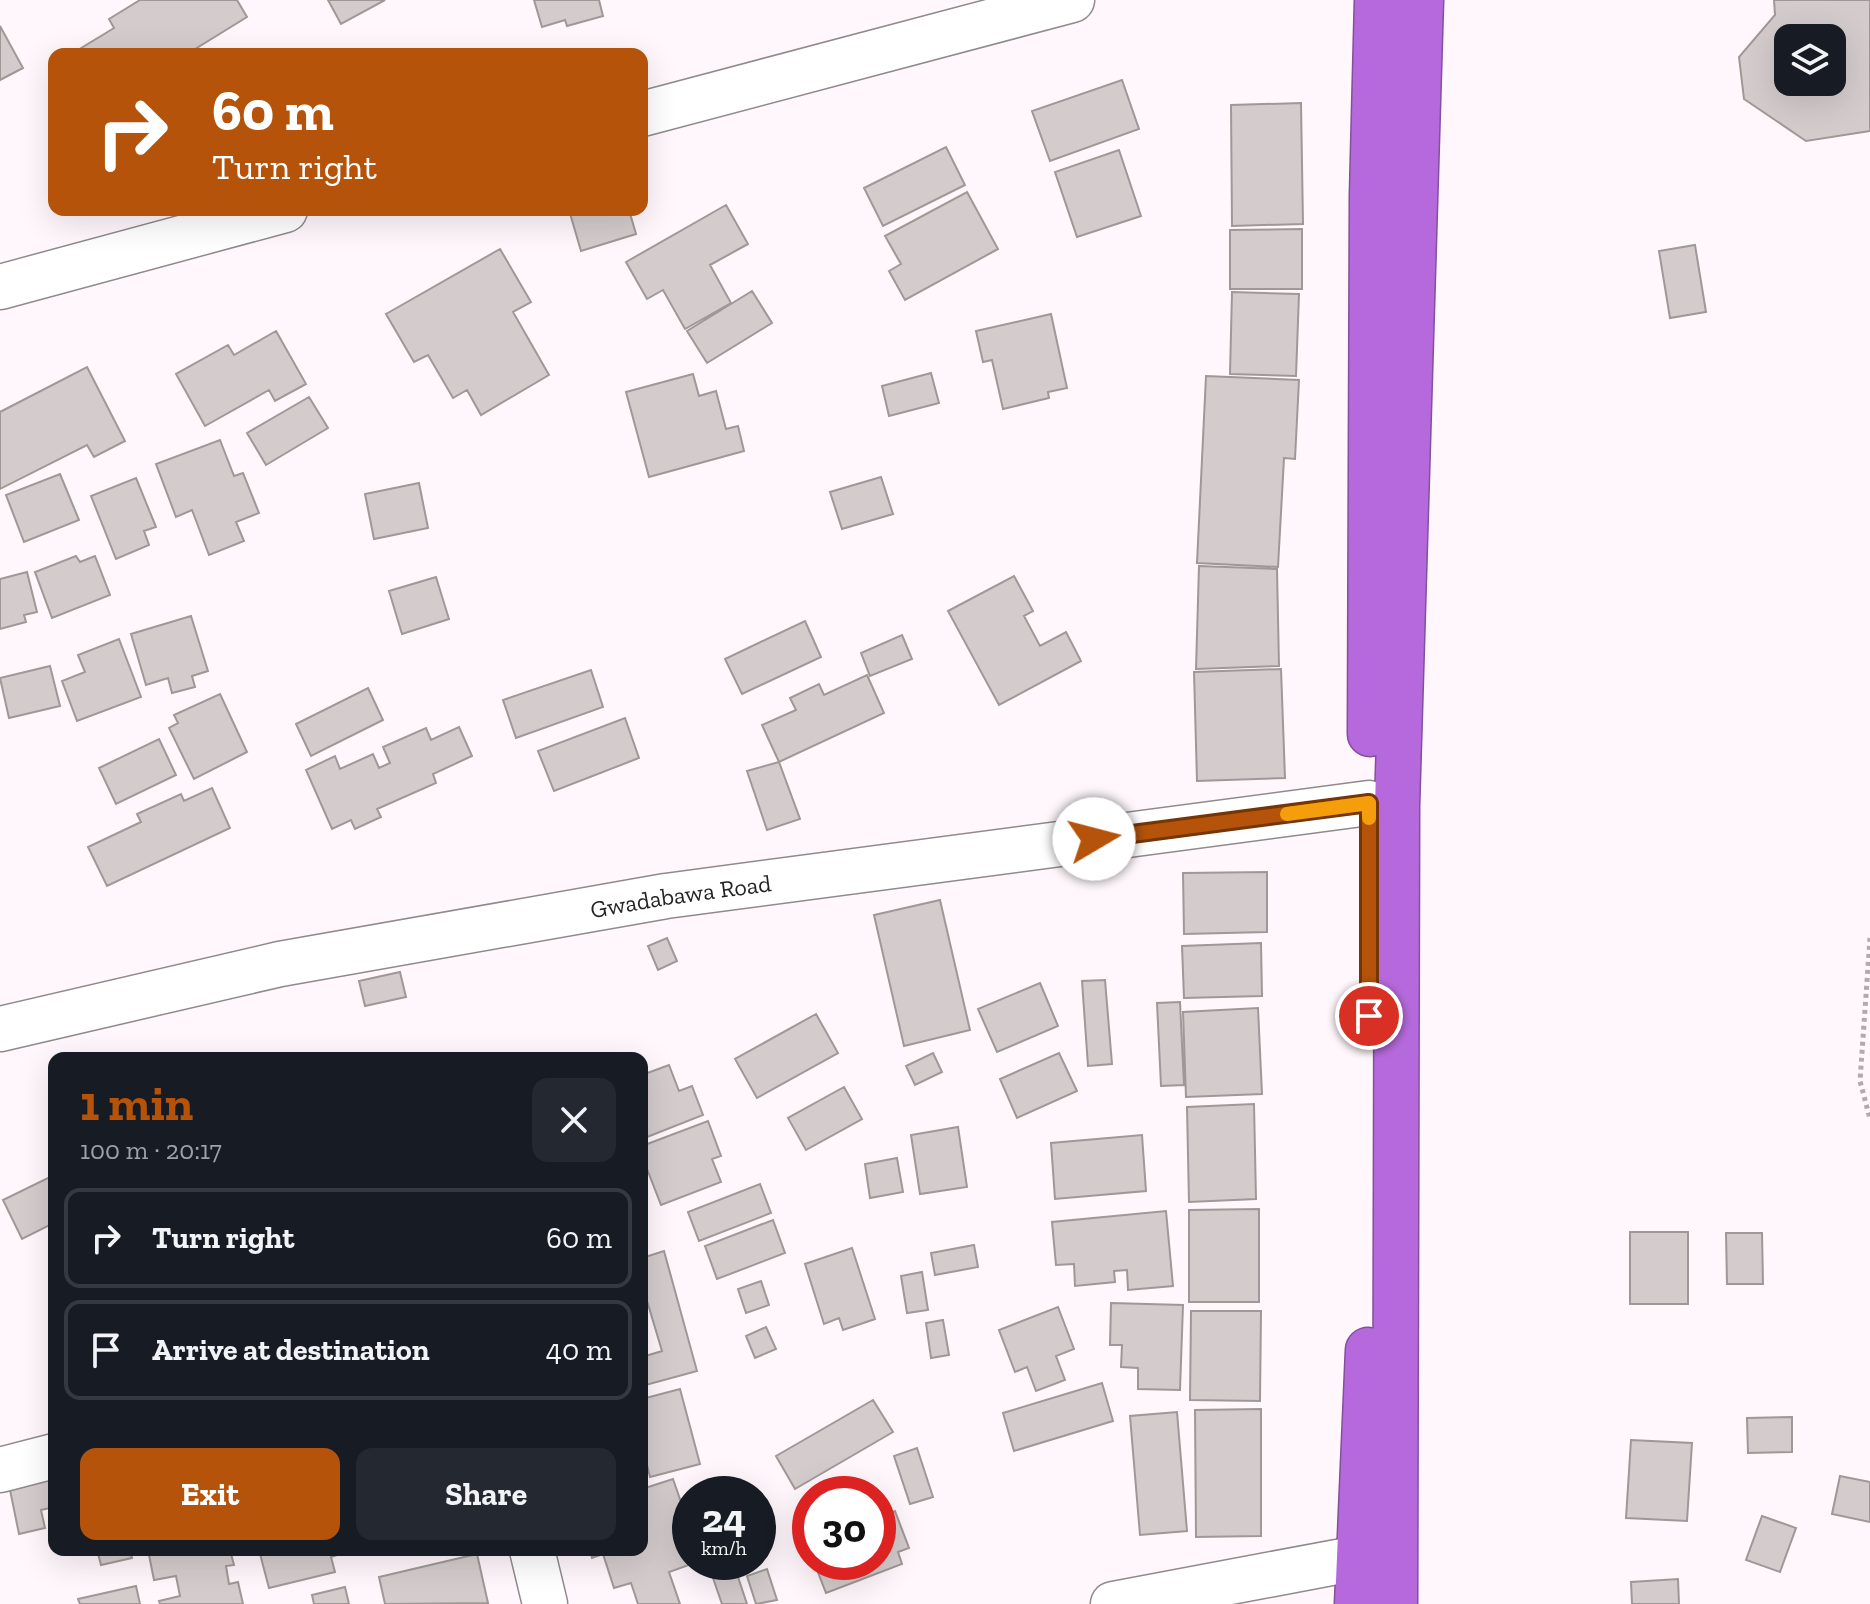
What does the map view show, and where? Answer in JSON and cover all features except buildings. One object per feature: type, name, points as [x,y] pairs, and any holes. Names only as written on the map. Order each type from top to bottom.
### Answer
[{"type":"highway","points":[[1357,1604],[1368,1351],[1372,195],[1377,0]]},
{"type":"highway","points":[[1395,1604],[1397,806],[1421,0]]},
{"type":"street","points":[[648,112],[1072,0]]},
{"type":"street","points":[[0,287],[263,216]]},
{"type":"street","name":"Gwadabawa Road","points":[[0,1029],[280,964],[666,896],[1369,803]]},
{"type":"street","points":[[0,1470],[48,1458]]},
{"type":"street","points":[[533,1556],[545,1604]]},
{"type":"street","points":[[1113,1604],[1358,1558]]},
{"type":"path","points":[[1870,938],[1860,1081],[1870,1119]]},
{"type":"slow traffic","points":[[1287,814],[1369,803],[1369,818]]},
{"type":"route","points":[[1094,839],[1369,803],[1369,1016]]}]
